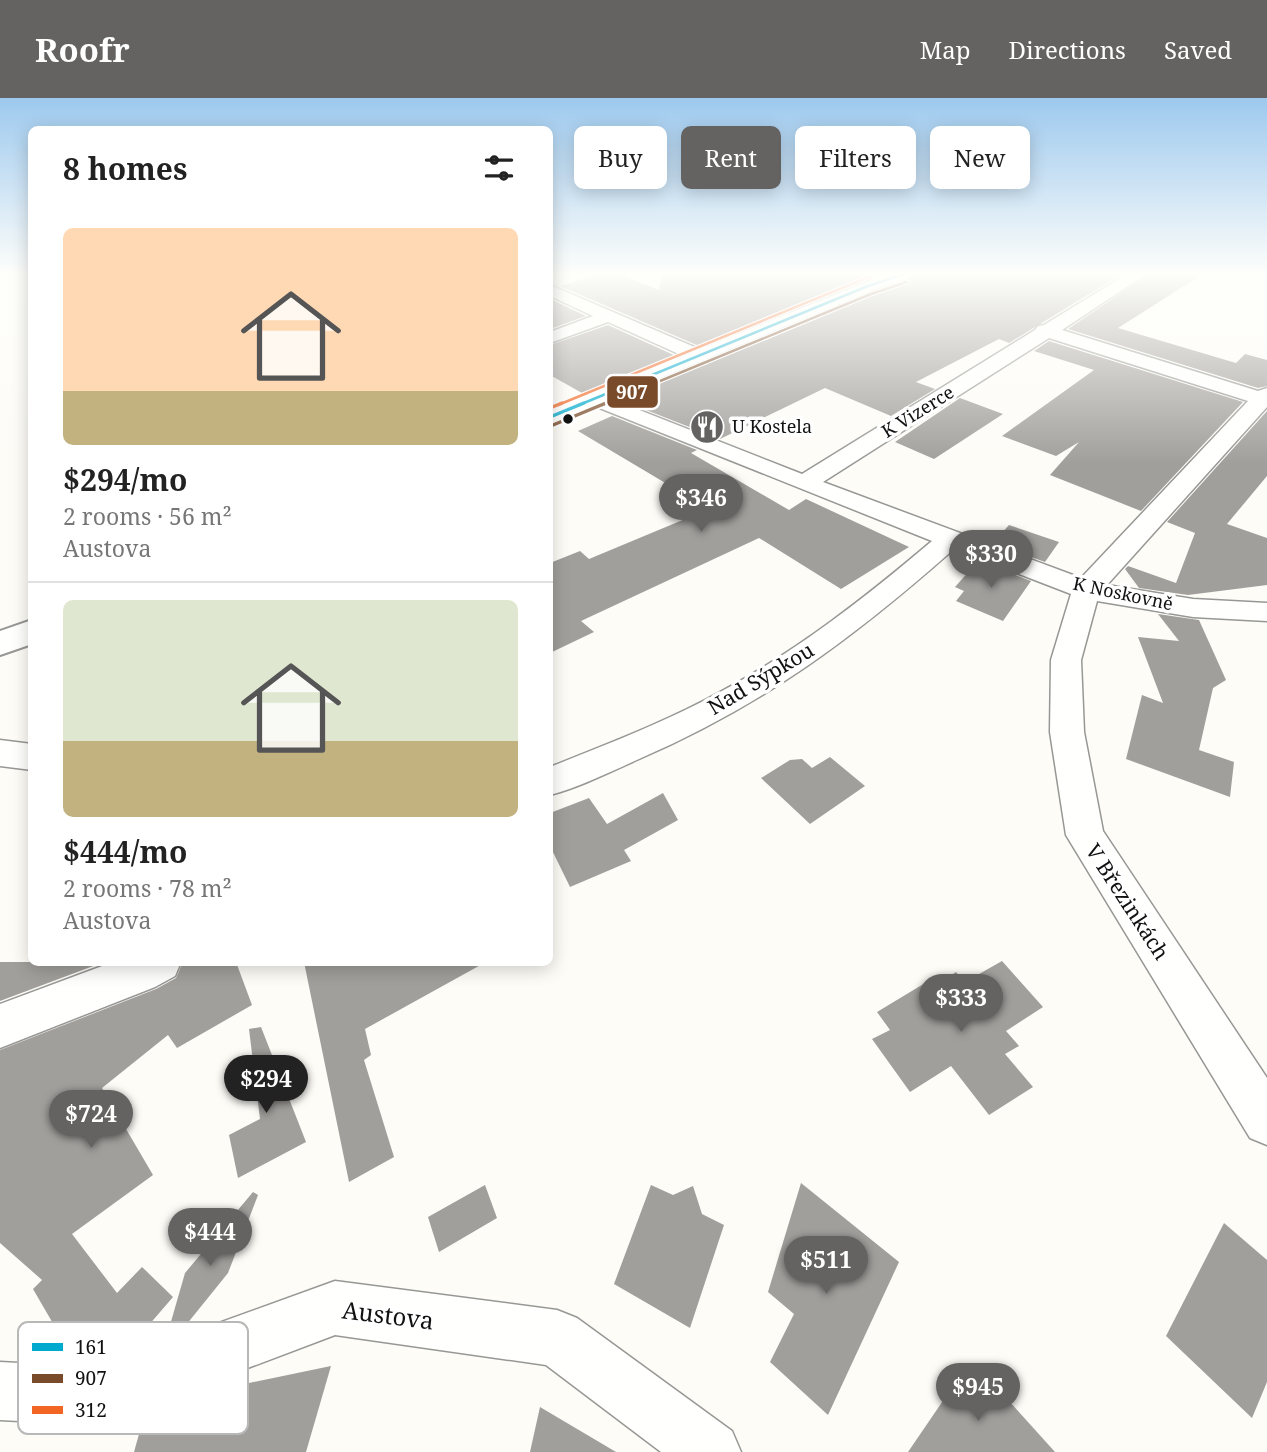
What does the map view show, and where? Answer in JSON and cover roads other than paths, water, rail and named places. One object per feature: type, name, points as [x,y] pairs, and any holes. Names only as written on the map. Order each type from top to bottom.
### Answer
[{"type":"street","points":[[657,337],[699,356]]},
{"type":"street","points":[[553,416],[746,337]]},
{"type":"street","name":"K Vizerce","points":[[804,483],[1033,337]]},
{"type":"street","points":[[1068,337],[1264,397]]},
{"type":"street","name":"V Březinkách","points":[[1264,397],[1086,590],[1066,660],[1067,732],[1085,835],[1267,1121]]},
{"type":"street","name":"K Noskovně","points":[[594,399],[804,483],[1086,590],[1193,608],[1267,612]]},
{"type":"street","name":"Nad Sýpkou","points":[[553,780],[730,701],[811,651],[881,598],[950,539]]},
{"type":"street","points":[[0,645],[28,633]]},
{"type":"street","points":[[0,753],[28,756]]},
{"type":"street","points":[[0,1026],[141,973],[153,966]]},
{"type":"street","name":"Austova","points":[[248,1340],[335,1308],[557,1338],[711,1452]]},
{"type":"street","name":"Austova","points":[[0,1391],[18,1392]]},
{"type":"place","name":"U Kostela","points":[[707,427]]}]
